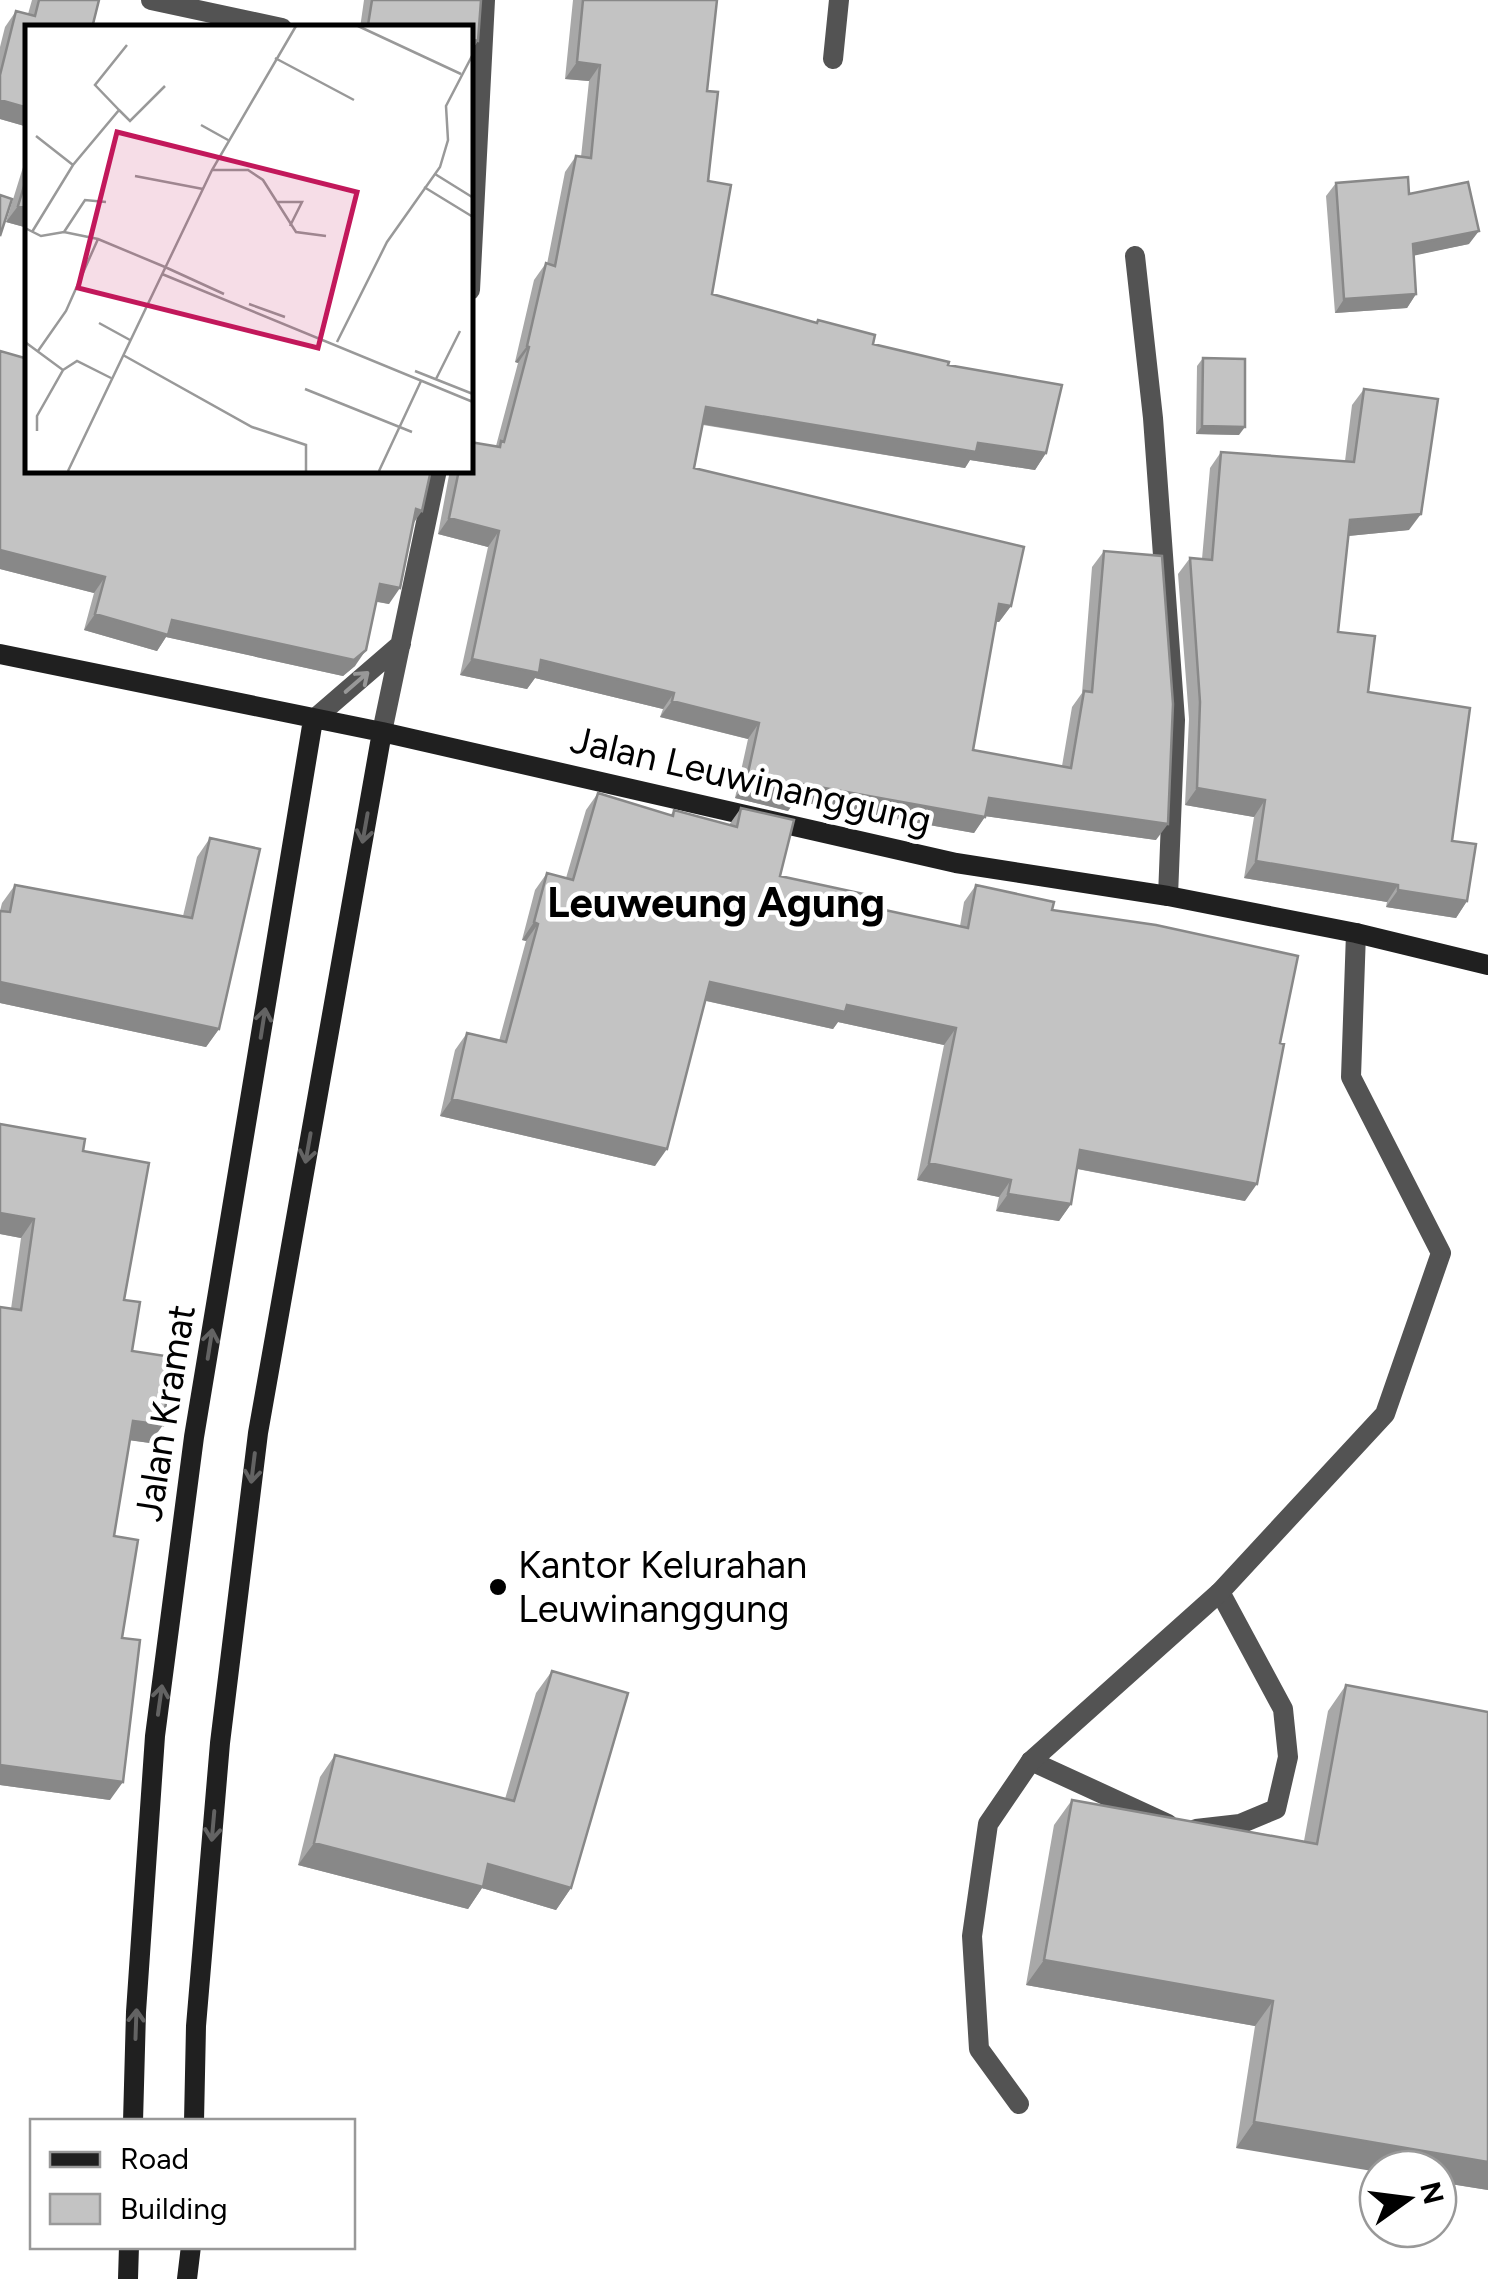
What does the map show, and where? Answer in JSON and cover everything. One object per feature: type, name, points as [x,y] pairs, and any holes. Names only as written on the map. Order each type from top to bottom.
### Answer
[{"type":"main road","name":"Jalan Leuwinanggung","points":[[0,654],[382,732],[956,863],[1168,896],[1356,933],[1488,965]]},
{"type":"main road","name":"Jalan Kramat","points":[[133,2119],[136,2012],[155,1736],[194,1437],[314,720]]},
{"type":"main road","points":[[194,2119],[196,2026],[220,1743],[258,1433],[382,732]]},
{"type":"main road","points":[[128,2279],[129,2249]]},
{"type":"main road","points":[[187,2279],[191,2249]]},
{"type":"street","points":[[151,0],[268,25]]},
{"type":"street","points":[[472,226],[477,66],[486,0]]},
{"type":"street","points":[[832,59],[839,0]]},
{"type":"street","points":[[1135,256],[1153,418],[1174,720],[1168,896]]},
{"type":"street","points":[[382,732],[437,472]]},
{"type":"street","points":[[314,720],[401,644]]},
{"type":"street","points":[[1019,2104],[979,2049],[972,1936],[988,1824],[1031,1761],[1220,1592],[1385,1414],[1441,1253],[1351,1077],[1356,933]]},
{"type":"street","points":[[1031,1761],[1183,1830],[1240,1824],[1276,1809],[1288,1757],[1283,1709],[1220,1592]]},
{"type":"building","points":[[39,0],[99,0],[93,25],[25,25],[25,107],[0,100],[0,75],[16,11],[35,16]]},
{"type":"building","points":[[372,0],[481,0],[478,41],[472,40],[472,25],[368,25]]},
{"type":"building","points":[[583,0],[717,0],[707,91],[718,92],[708,181],[731,185],[712,294],[875,335],[873,344],[949,362],[948,365],[1062,385],[1046,453],[978,443],[976,452],[706,407],[694,468],[1024,547],[1011,606],[999,604],[973,750],[1071,768],[1084,691],[1092,692],[1104,551],[1162,556],[1173,704],[1168,824],[989,798],[985,817],[802,784],[800,794],[746,782],[759,723],[672,701],[674,693],[541,660],[539,673],[472,659],[499,531],[449,518],[459,472],[472,472],[472,442],[500,447],[504,442],[546,263],[555,266],[576,156],[591,158],[600,65],[577,62]]},
{"type":"building","points":[[1408,177],[1409,194],[1468,182],[1479,231],[1413,244],[1416,294],[1344,299],[1336,183]]},
{"type":"building","points":[[25,183],[25,207],[18,206]]},
{"type":"building","points":[[0,195],[12,199],[0,236]]},
{"type":"building","points":[[0,351],[25,358],[25,472],[431,472],[422,511],[416,509],[400,588],[380,584],[366,650],[354,660],[172,620],[168,635],[95,614],[105,577],[0,550]]},
{"type":"building","points":[[1203,358],[1245,359],[1245,427],[1202,426]]},
{"type":"building","points":[[1364,389],[1438,399],[1421,514],[1350,520],[1338,632],[1375,636],[1368,692],[1470,708],[1452,841],[1476,844],[1467,901],[1256,861],[1265,800],[1197,788],[1200,702],[1190,558],[1212,560],[1221,452],[1354,462]]},
{"type":"building","points":[[598,793],[673,816],[674,810],[737,827],[741,808],[794,820],[780,876],[873,896],[871,907],[968,928],[976,885],[1054,902],[1052,910],[1156,925],[1298,956],[1257,1184],[1080,1150],[1071,1204],[1008,1194],[1011,1180],[929,1163],[956,1028],[847,1005],[845,1012],[710,982],[667,1149],[452,1099],[467,1033],[506,1042],[538,924],[534,922],[547,873],[573,880]]},
{"type":"building","points":[[210,838],[260,849],[219,1029],[0,982],[0,911],[10,912],[15,885],[192,918]]},
{"type":"building","points":[[0,1124],[85,1139],[83,1151],[149,1163],[124,1300],[140,1302],[132,1351],[172,1357],[163,1425],[133,1421],[114,1536],[138,1540],[122,1638],[140,1640],[123,1782],[0,1765],[0,1307],[21,1310],[34,1219],[0,1213]]},
{"type":"building","points":[[552,1671],[628,1693],[571,1888],[488,1864],[483,1887],[314,1843],[335,1755],[514,1801]]},
{"type":"building","points":[[1346,1685],[1488,1712],[1488,2162],[1458,2157],[1458,2149],[1412,2149],[1254,2122],[1273,2001],[1044,1960],[1072,1800],[1317,1844]]},
{"type":"place","name":"Kantor Kelurahan Leuwinanggung","points":[[498,1587]]},
{"type":"district","name":"Leuweung Agung","points":[[716,902]]}]
